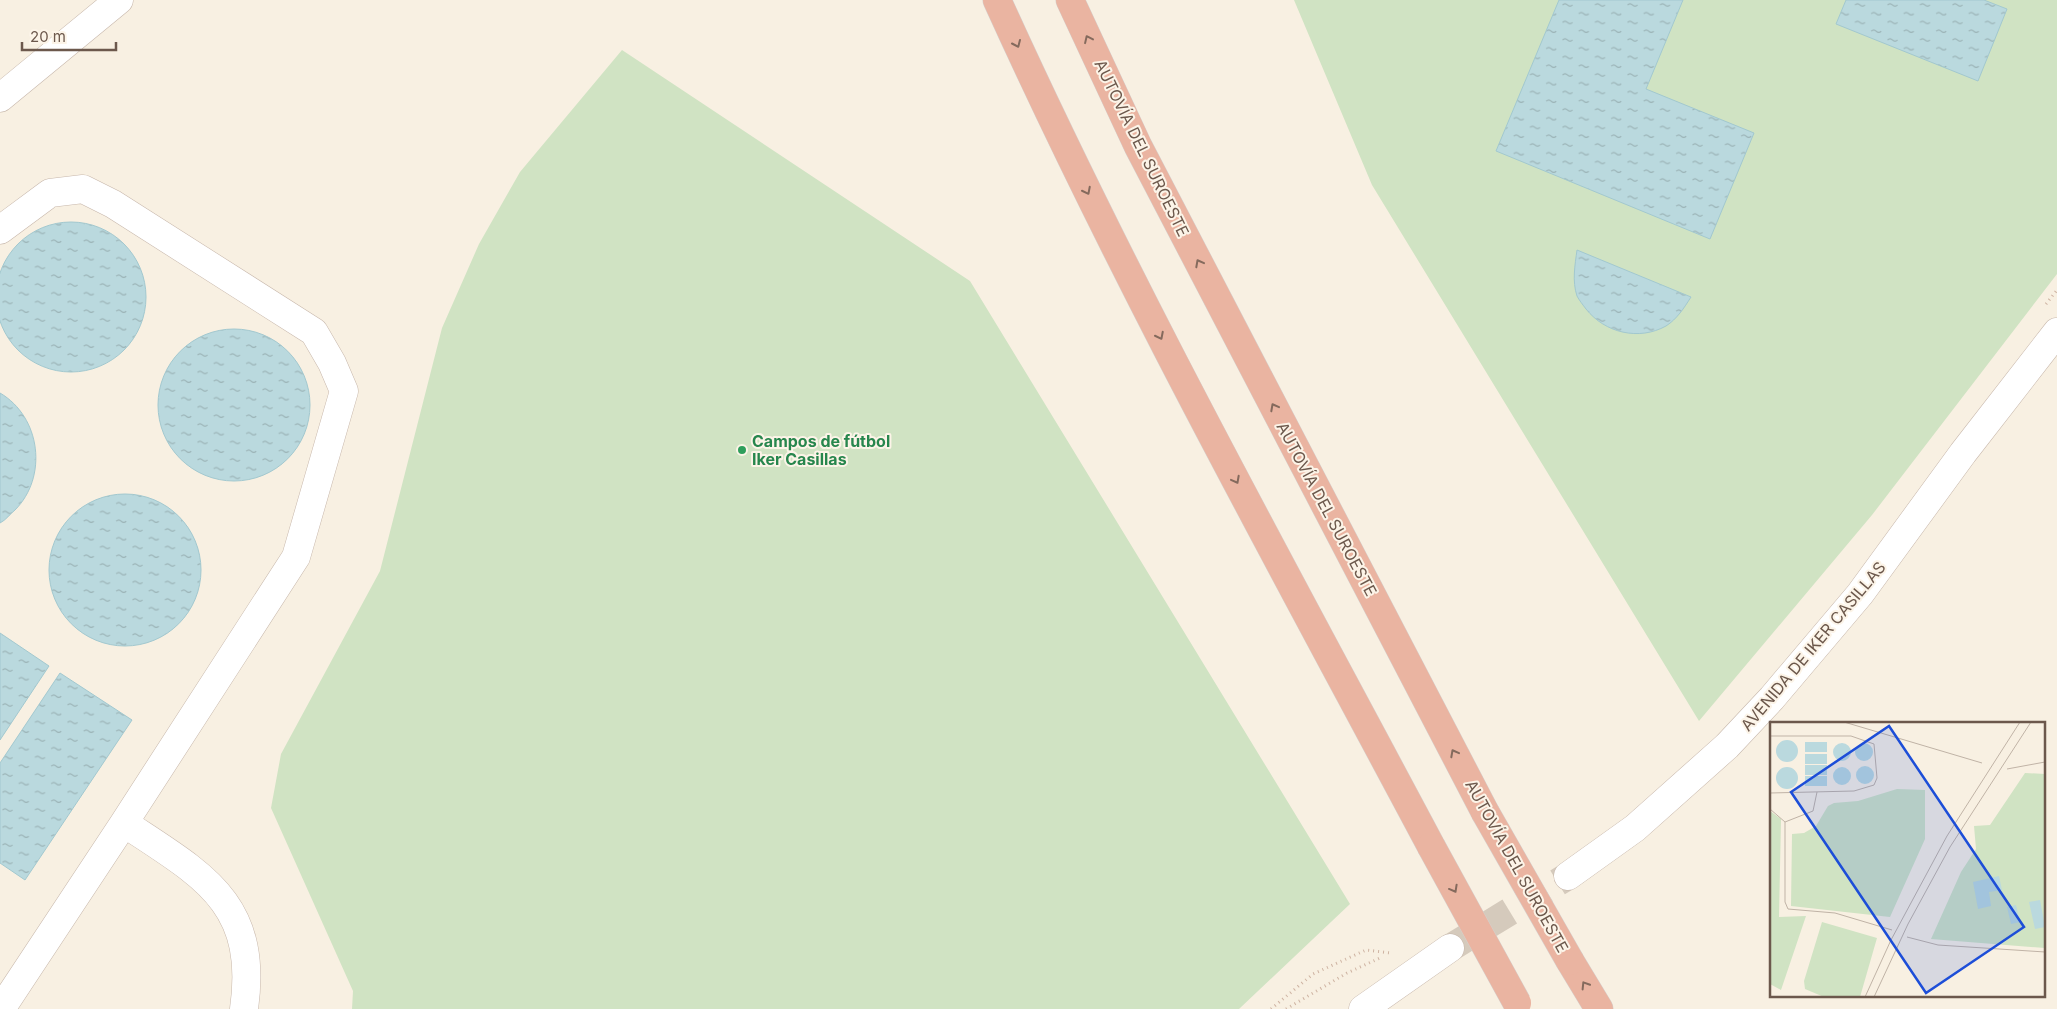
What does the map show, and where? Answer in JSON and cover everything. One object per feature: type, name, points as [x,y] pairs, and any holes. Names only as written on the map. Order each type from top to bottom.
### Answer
[{"type":"highway","points":[[997,0],[1050,115],[1188,391],[1518,1006]]},
{"type":"highway","name":"AUTOVÍA DEL SUROESTE","points":[[1070,0],[1138,146],[1485,812],[1570,962],[1599,1009]]},
{"type":"street","points":[[0,98],[120,0]]},
{"type":"street","points":[[0,230],[50,193],[83,189],[113,204],[314,332],[332,363],[344,391],[296,557],[1,1009]]},
{"type":"street","name":"AVENIDA DE IKER CASILLAS","points":[[1568,876],[1642,822],[1728,746],[1772,698],[1860,594],[1963,453],[2057,332]]},
{"type":"street","points":[[124,823],[188,866],[214,888],[231,910],[242,939],[247,974],[248,982],[244,1009]]},
{"type":"street","points":[[1363,1009],[1450,948]]},
{"type":"path","points":[[2045,306],[2057,290]]},
{"type":"path","points":[[1271,1009],[1313,974],[1366,950],[1392,953],[1348,973],[1286,1009]]},
{"type":"green space","points":[[1294,0],[2057,0],[2057,274],[1872,515],[1699,721],[1372,185]]},
{"type":"green space","name":"Campos de fútbol Iker Casillas","points":[[622,50],[970,281],[1350,904],[1239,1009],[352,1009],[353,991],[271,808],[281,754],[380,571],[442,328],[479,244],[520,172]]},
{"type":"water","points":[[1559,0],[1683,0],[1646,89],[1754,133],[1710,239],[1496,151]]},
{"type":"water","points":[[1846,0],[1984,0],[2007,9],[1978,81],[1836,24]]},
{"type":"water","points":[[56,223],[86,223],[100,227],[113,234],[134,255],[141,268],[145,282],[145,312],[141,326],[134,339],[113,360],[100,367],[86,371],[56,371],[42,367],[29,360],[8,339],[-1,319],[-1,275],[8,255],[29,234],[42,227]]},
{"type":"water","points":[[1577,250],[1691,297],[1674,320],[1656,331],[1634,334],[1613,329],[1594,317],[1577,296],[1574,279]]},
{"type":"water","points":[[234,329],[263,335],[288,351],[304,376],[310,405],[304,434],[288,459],[263,475],[234,481],[205,475],[180,459],[164,434],[158,405],[164,376],[180,351],[205,335]]},
{"type":"water","points":[[0,393],[14,404],[24,417],[31,432],[35,448],[36,465],[26,496],[15,510],[0,523]]},
{"type":"water","points":[[125,494],[154,500],[179,516],[195,541],[201,570],[195,599],[179,624],[154,640],[125,646],[96,640],[71,624],[55,599],[49,570],[55,541],[71,516],[96,500]]},
{"type":"water","points":[[0,633],[49,666],[0,740]]},
{"type":"water","points":[[60,673],[132,720],[25,880],[0,863],[0,763]]},
{"type":"tunnel","points":[[1450,948],[1568,876]]},
{"type":"place","name":"Campos de fútbol Iker Casillas","points":[[742,450]]}]
